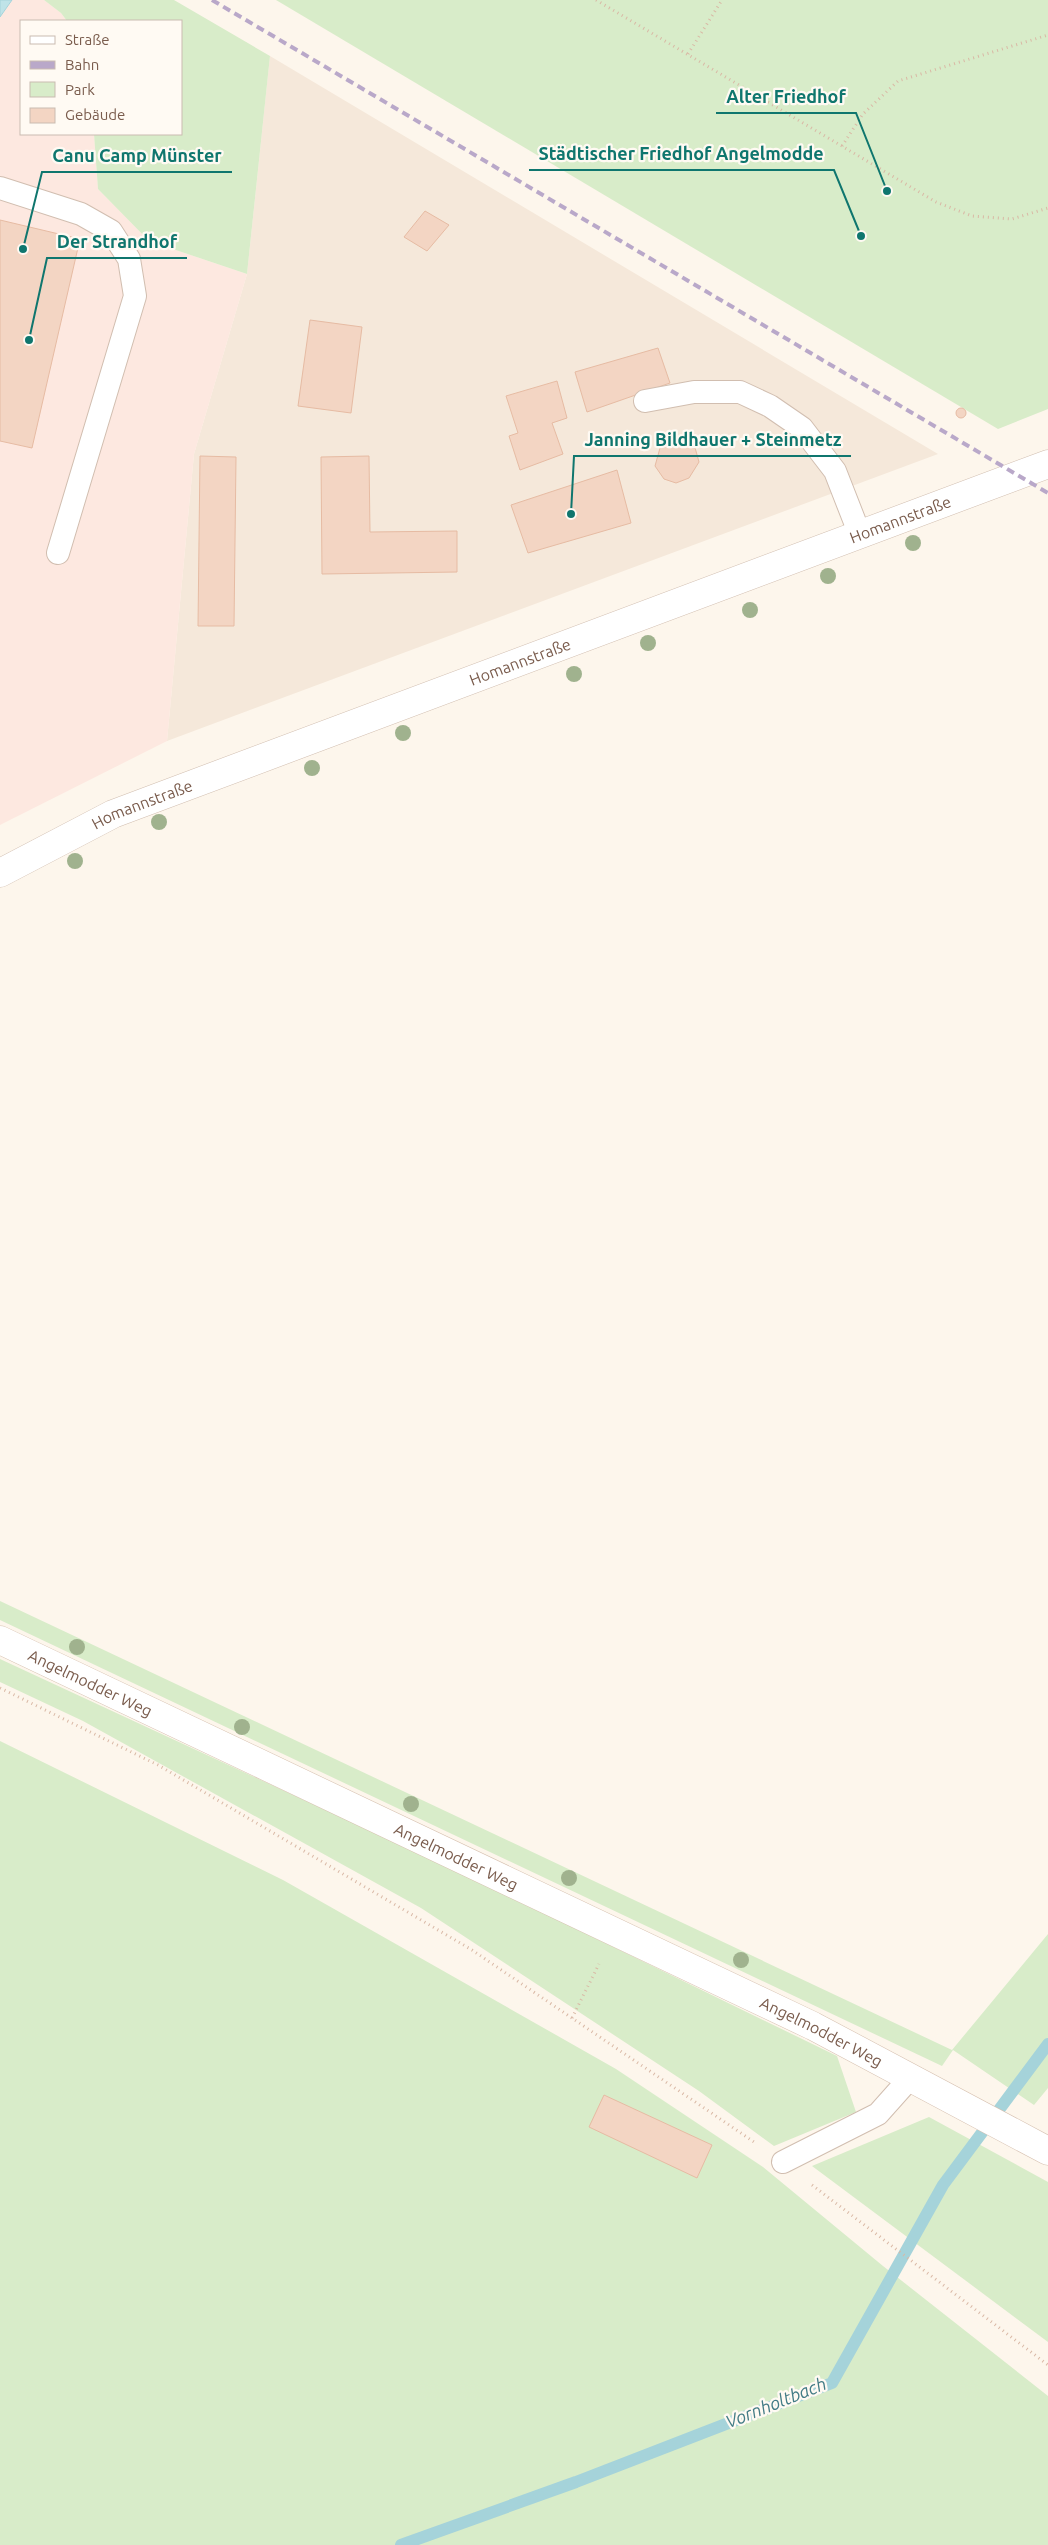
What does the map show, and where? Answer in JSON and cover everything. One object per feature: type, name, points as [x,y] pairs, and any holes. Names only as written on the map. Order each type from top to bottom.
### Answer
[{"type":"street","name":"Homannstraße","points":[[0,873],[113,814],[1048,464]]},
{"type":"street","name":"Angelmodder Weg","points":[[0,1640],[813,2026],[1043,2147]]},
{"type":"lane","points":[[0,188],[81,214],[111,231],[128,259],[135,296],[58,553]]},
{"type":"lane","points":[[645,401],[694,392],[740,392],[770,406],[802,428],[835,471],[860,534]]},
{"type":"lane","points":[[783,2162],[878,2114],[911,2078]]},
{"type":"path","points":[[596,0],[936,202],[972,216],[1012,218],[1048,208]]},
{"type":"path","points":[[688,54],[722,0]]},
{"type":"path","points":[[842,146],[864,114],[898,81],[1048,35]]},
{"type":"path","points":[[0,1688],[158,1765],[472,1950],[783,2162],[873,2234],[927,2272],[1048,2365]]},
{"type":"path","points":[[572,2018],[615,1932]]},
{"type":"shaded area","points":[[12,0],[44,0],[61,13],[66,20],[20,20],[20,135],[94,135],[98,189],[149,241],[247,274],[194,454],[167,741],[0,825],[0,17]]},
{"type":"shaded area","points":[[270,56],[938,454],[167,741],[194,454],[247,274]]},
{"type":"green space","points":[[44,0],[174,0],[270,56],[247,274],[149,241],[98,189],[94,135],[182,135],[182,20],[66,20],[61,13]]},
{"type":"green space","points":[[276,0],[1048,0],[1048,409],[998,429]]},
{"type":"green space","points":[[0,1601],[952,2050],[1048,1934],[1048,2088],[1034,2105],[953,2050],[942,2066],[0,1620]]},
{"type":"green space","points":[[0,1659],[470,1877],[837,2056],[856,2112],[774,2146],[699,2091],[421,1908],[83,1721],[0,1682]]},
{"type":"green space","points":[[0,1741],[283,1880],[616,2069],[763,2167],[883,2266],[1048,2396],[1048,2545],[0,2545]]},
{"type":"green space","points":[[929,2117],[1048,2182],[1048,2342],[812,2166]]},
{"type":"water","points":[[0,0],[12,0],[0,17]]},
{"type":"building","points":[[425,211],[449,225],[427,251],[404,237]]},
{"type":"building","points":[[0,220],[80,239],[32,448],[0,441]]},
{"type":"building","points":[[310,320],[362,327],[351,413],[298,406]]},
{"type":"building","points":[[658,348],[670,383],[587,412],[575,372]]},
{"type":"building","points":[[557,381],[567,418],[552,423],[563,454],[520,470],[509,436],[518,433],[506,396]]},
{"type":"building","points":[[961,408],[966,413],[961,418],[956,413]]},
{"type":"building","points":[[677,437],[694,444],[699,462],[689,478],[676,483],[664,479],[655,466],[660,448]]},
{"type":"building","points":[[200,456],[236,457],[234,626],[198,626]]},
{"type":"building","points":[[369,456],[370,532],[457,531],[457,572],[322,574],[321,457]]},
{"type":"building","points":[[617,470],[631,523],[528,553],[511,505]]},
{"type":"building","points":[[604,2095],[712,2145],[697,2178],[589,2127]]},
{"type":"waterway","name":"Vornholtbach","points":[[401,2545],[576,2482],[832,2383],[943,2185],[1048,2044]]},
{"type":"railway","points":[[212,0],[1048,493]]},
{"type":"place","name":"Alter Friedhof","points":[[887,191]]},
{"type":"place","name":"Städtischer Friedhof Angelmodde","points":[[861,236]]},
{"type":"place","name":"Canu Camp Münster","points":[[23,249]]},
{"type":"place","name":"Der Strandhof","points":[[29,340]]},
{"type":"place","name":"Janning Bildhauer + Steinmetz","points":[[571,514]]}]
